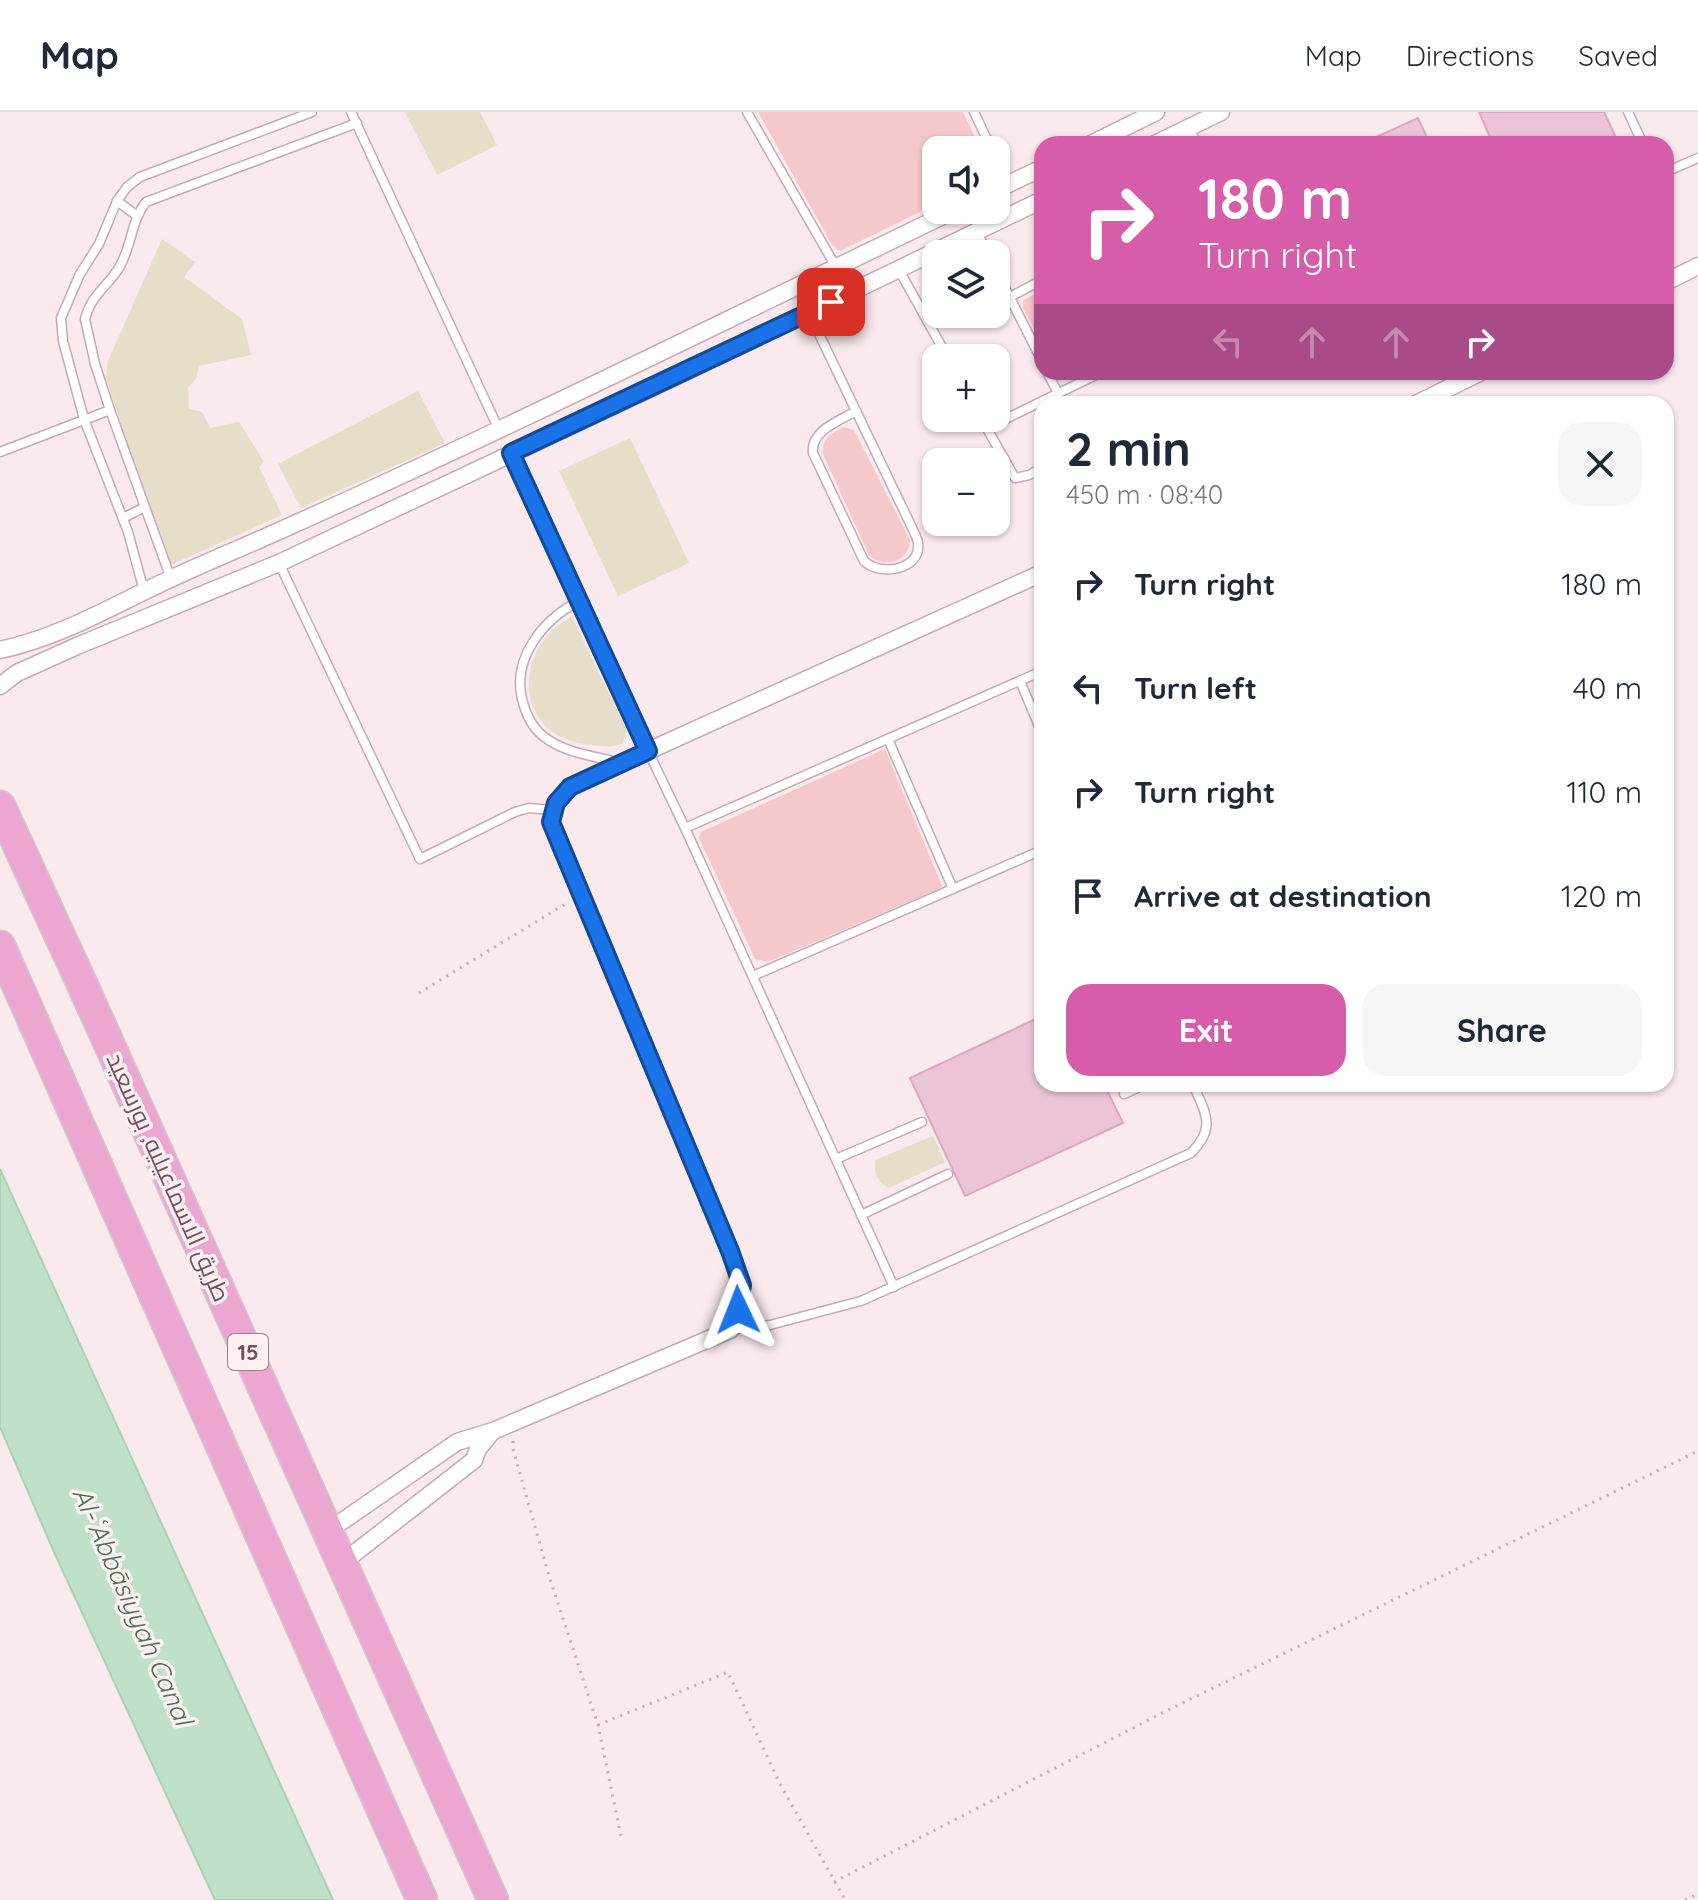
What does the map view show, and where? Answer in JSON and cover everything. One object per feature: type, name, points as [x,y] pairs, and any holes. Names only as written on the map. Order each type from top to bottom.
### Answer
[{"type":"highway","name":"طريق الاسماعيليه, بورسعيد","points":[[0,806],[493,1900]]},
{"type":"highway","points":[[0,946],[422,1900]]},
{"type":"street","points":[[1107,136],[1156,112]]},
{"type":"street","points":[[1171,136],[1221,112]]},
{"type":"street","points":[[1010,183],[1034,172]]},
{"type":"street","points":[[0,686],[17,673],[181,601],[279,563],[1034,204]]},
{"type":"street","points":[[0,650],[67,629],[144,591],[516,423],[926,224]]},
{"type":"street","points":[[1674,278],[1698,266]]},
{"type":"street","points":[[795,287],[809,313]]},
{"type":"street","points":[[664,351],[677,376]]},
{"type":"street","points":[[1432,396],[1465,380]]},
{"type":"street","points":[[516,423],[519,450],[580,600],[648,751]]},
{"type":"street","points":[[483,438],[495,461]]},
{"type":"street","points":[[328,1531],[457,1442],[493,1431],[730,1330],[738,1310],[742,1285],[730,1251],[551,822],[556,803],[570,787],[1034,577]]},
{"type":"street","points":[[171,579],[181,601]]},
{"type":"street","points":[[342,1563],[474,1460],[478,1449],[493,1431]]},
{"type":"lane","points":[[144,591],[123,518],[84,419],[63,341],[61,318],[80,274],[99,244],[117,201],[127,187],[140,177],[312,112]]},
{"type":"lane","points":[[351,112],[500,430]]},
{"type":"lane","points":[[747,112],[836,267]]},
{"type":"lane","points":[[974,112],[985,136]]},
{"type":"lane","points":[[1628,112],[1639,136]]},
{"type":"lane","points":[[171,579],[110,410],[85,319],[97,292],[120,267],[136,215],[146,202],[357,123]]},
{"type":"lane","points":[[1189,127],[1193,136]]},
{"type":"lane","points":[[1674,168],[1698,158]]},
{"type":"lane","points":[[117,201],[136,215]]},
{"type":"lane","points":[[977,231],[981,240]]},
{"type":"lane","points":[[899,269],[940,344]]},
{"type":"lane","points":[[1034,284],[1010,297],[1034,345]]},
{"type":"lane","points":[[809,313],[919,542],[916,557],[893,569],[879,570],[864,561],[813,453],[812,443],[818,434],[856,411]]},
{"type":"lane","points":[[1051,380],[1058,393]]},
{"type":"lane","points":[[1052,396],[1085,380]]},
{"type":"lane","points":[[1010,417],[1034,405]]},
{"type":"lane","points":[[0,452],[110,410]]},
{"type":"lane","points":[[989,432],[1015,478],[1034,472]]},
{"type":"lane","points":[[123,518],[143,508]]},
{"type":"lane","points":[[279,563],[420,859],[515,812],[529,808],[554,810]]},
{"type":"lane","points":[[580,600],[550,620],[528,651],[520,682],[524,706],[534,727],[556,744],[623,763]]},
{"type":"lane","points":[[685,828],[1034,675]]},
{"type":"lane","points":[[1020,681],[1034,714]]},
{"type":"lane","points":[[888,739],[953,889]]},
{"type":"lane","points":[[648,751],[894,1287]]},
{"type":"lane","points":[[753,976],[1034,854]]},
{"type":"lane","points":[[1124,1094],[1128,1092]]},
{"type":"lane","points":[[730,1330],[815,1315],[861,1301],[1191,1153],[1202,1142],[1208,1129],[1196,1092]]},
{"type":"lane","points":[[836,1159],[922,1122]]},
{"type":"lane","points":[[861,1215],[948,1174]]},
{"type":"path","points":[[419,993],[544,915],[581,896]]},
{"type":"path","points":[[522,1419],[514,1435],[513,1449],[549,1576],[598,1725],[622,1841]]},
{"type":"path","points":[[834,1882],[1166,1711],[1698,1451]]},
{"type":"path","points":[[598,1725],[728,1672],[779,1782],[845,1900]]},
{"type":"path","points":[[1685,1900],[1698,1894]]},
{"type":"shaded area","points":[[405,112],[480,112],[497,145],[437,175]]},
{"type":"shaded area","points":[[162,239],[195,262],[184,277],[242,319],[251,355],[199,366],[196,378],[188,388],[189,409],[202,412],[210,428],[239,422],[264,462],[259,467],[282,515],[168,566],[106,378],[108,361]]},
{"type":"shaded area","points":[[418,391],[445,443],[301,508],[278,464]]},
{"type":"shaded area","points":[[630,438],[689,563],[618,596],[559,471]]},
{"type":"shaded area","points":[[572,617],[627,731],[622,744],[585,744],[561,737],[544,724],[533,707],[529,688],[531,667],[539,648],[553,630]]},
{"type":"shaded area","points":[[933,1136],[945,1162],[889,1188],[879,1180],[875,1160]]},
{"type":"sand","points":[[758,112],[963,112],[974,136],[922,136],[922,211],[840,251],[832,245]]},
{"type":"sand","points":[[1034,294],[1034,329],[1023,308],[1023,301]]},
{"type":"sand","points":[[844,427],[854,430],[910,540],[905,554],[895,561],[882,562],[869,555],[823,454],[826,440]]},
{"type":"sand","points":[[885,749],[942,886],[768,962],[755,959],[699,838],[701,832]]},
{"type":"water","name":"Al-ʿAbbāsiyyah Canal","points":[[0,1169],[333,1900],[215,1900],[54,1552],[0,1427]]},
{"type":"building","points":[[1479,112],[1604,112],[1615,136],[1490,136]]},
{"type":"building","points":[[1418,118],[1426,136],[1379,136]]},
{"type":"building","points":[[1034,1020],[1034,1092],[1108,1092],[1123,1123],[965,1196],[910,1078]]},
{"type":"route","points":[[738,1310],[742,1285],[730,1251],[551,822],[556,803],[570,787],[648,751],[511,453],[831,302]]}]
